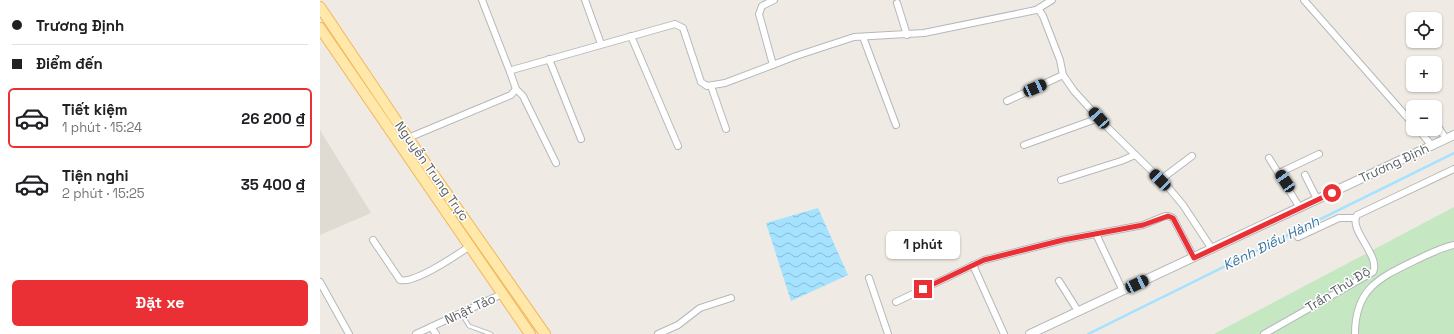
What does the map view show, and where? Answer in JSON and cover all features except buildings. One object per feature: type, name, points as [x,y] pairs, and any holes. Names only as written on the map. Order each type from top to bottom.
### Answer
[{"type":"main road","name":"Nguyễn Trung Trực","points":[[320,7],[408,138],[545,334]]},
{"type":"main road","name":"Nguyễn Trung Trực","points":[[320,28],[530,334]]},
{"type":"main road","points":[[502,294],[513,287]]},
{"type":"street","points":[[482,0],[516,89],[523,96],[556,163]]},
{"type":"street","points":[[585,0],[601,44]]},
{"type":"street","points":[[773,65],[759,14],[762,6],[774,0]]},
{"type":"street","points":[[510,72],[518,67],[675,24],[683,28],[701,82],[704,85],[711,86],[739,79],[773,65],[844,40],[862,37],[907,35],[946,30],[1036,10],[1052,0]]},
{"type":"street","points":[[1304,0],[1406,116]]},
{"type":"street","points":[[897,3],[907,35]]},
{"type":"street","points":[[1036,10],[1039,10],[1043,16],[1060,60],[1063,75],[1074,91],[1183,205],[1212,249]]},
{"type":"street","points":[[631,36],[678,146]]},
{"type":"street","points":[[862,37],[896,125]]},
{"type":"street","points":[[549,59],[581,138]]},
{"type":"street","points":[[1007,101],[1063,75]]},
{"type":"street","points":[[711,86],[726,129]]},
{"type":"street","points":[[408,138],[511,95],[516,89]]},
{"type":"street","points":[[1024,144],[1099,118]]},
{"type":"street","points":[[1442,133],[1446,139]]},
{"type":"street","name":"Trương Định","points":[[1030,334],[1454,135]]},
{"type":"street","points":[[1424,136],[1432,146]]},
{"type":"street","points":[[1279,173],[1319,154]]},
{"type":"street","points":[[1060,180],[1121,161],[1135,155]]},
{"type":"street","points":[[1160,180],[1192,156]]},
{"type":"street","points":[[1269,158],[1300,208]]},
{"type":"street","points":[[1298,237],[1340,218],[1356,218],[1362,213],[1454,169]]},
{"type":"street","points":[[1304,175],[1317,199]]},
{"type":"street","points":[[896,302],[973,265],[991,258],[1063,240],[1143,225],[1168,216],[1173,218],[1194,258]]},
{"type":"street","name":"Trần Thủ Độ","points":[[1266,332],[1372,272],[1374,262],[1365,245],[1356,223],[1356,218]]},
{"type":"street","points":[[1096,234],[1123,291]]},
{"type":"street","points":[[373,240],[400,280],[404,282],[428,271],[470,246]]},
{"type":"street","points":[[1354,334],[1359,306],[1372,285],[1387,274],[1443,247],[1454,245]]},
{"type":"street","points":[[973,265],[1004,334]]},
{"type":"street","points":[[869,278],[888,334]]},
{"type":"street","points":[[1059,281],[1078,311]]},
{"type":"street","points":[[320,282],[349,334]]},
{"type":"street","name":"Nhật Tảo","points":[[416,334],[502,294]]},
{"type":"street","points":[[658,334],[678,325],[700,308],[731,298]]},
{"type":"street","points":[[431,327],[436,334]]},
{"type":"lane","points":[[461,313],[469,326],[491,334]]},
{"type":"shaded area","points":[[320,130],[371,213],[320,235]]},
{"type":"green space","points":[[1454,207],[1454,334],[1214,334]]},
{"type":"water","points":[[818,208],[848,275],[791,301],[766,223]]},
{"type":"waterway","name":"Kênh Điều Hành","points":[[1088,334],[1454,153]]},
{"type":"route","points":[[923,289],[984,260],[1063,240],[1143,225],[1165,216],[1171,216],[1173,218],[1194,258],[1332,193]]}]
